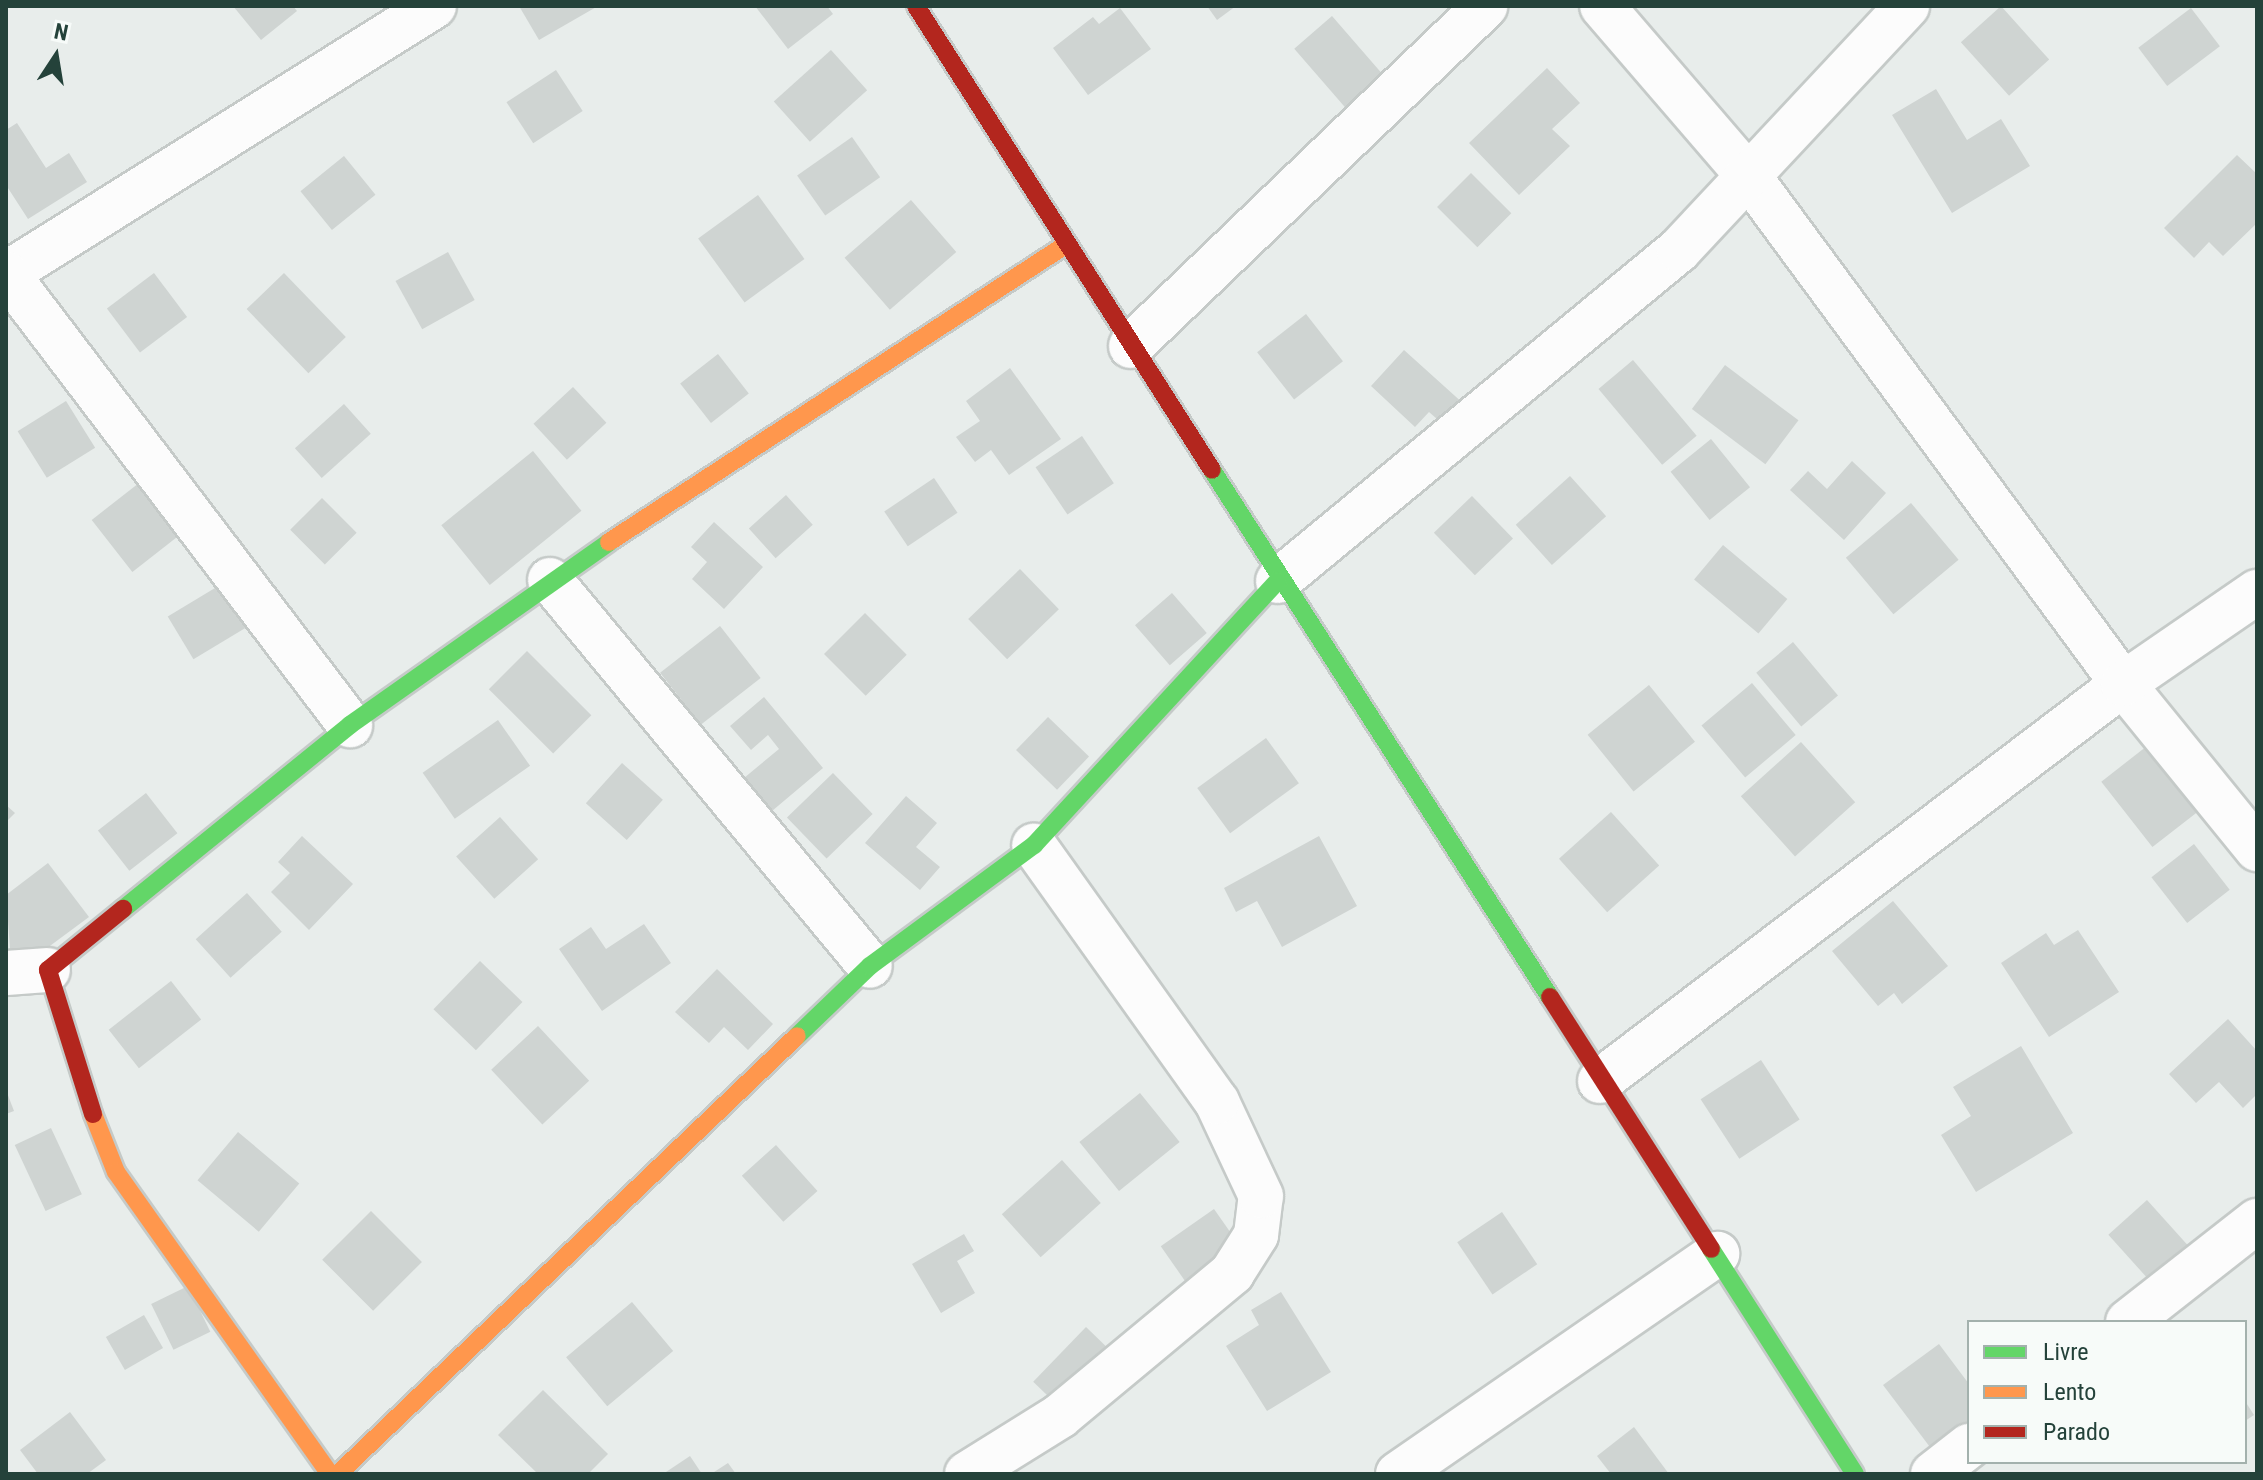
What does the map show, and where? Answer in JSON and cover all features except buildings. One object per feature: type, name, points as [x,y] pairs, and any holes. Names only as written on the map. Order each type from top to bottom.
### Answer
[{"type":"street","points":[[350,725],[7,274],[434,6]]},
{"type":"street","points":[[916,6],[1278,581],[1600,1081],[1717,1254],[1855,1474]]},
{"type":"street","points":[[1131,346],[1485,6]]},
{"type":"street","points":[[1602,6],[1750,178],[2123,684],[2257,849]]},
{"type":"street","points":[[338,1474],[870,966],[1034,845],[1278,581],[1679,250],[1750,178],[1907,6]]},
{"type":"street","points":[[330,1474],[116,1172],[75,1070],[27,972],[350,725],[550,580],[1067,244]]},
{"type":"street","points":[[550,580],[870,966]]},
{"type":"street","points":[[1600,1081],[2123,684],[2257,592]]},
{"type":"street","points":[[967,1474],[1060,1416],[1232,1273],[1256,1235],[1261,1196],[1217,1102],[1034,845]]},
{"type":"street","points":[[2131,1320],[2257,1221]]},
{"type":"street","points":[[1398,1474],[1717,1254]]},
{"type":"street","points":[[1933,1474],[1967,1448]]},
{"type":"traffic: fast","points":[[1212,470],[1550,997]]},
{"type":"traffic: fast","points":[[123,909],[350,725],[609,542]]},
{"type":"traffic: fast","points":[[797,1036],[870,966],[1034,845],[1278,581]]},
{"type":"traffic: fast","points":[[1711,1249],[1855,1474]]},
{"type":"traffic: slow","points":[[609,542],[1067,244]]},
{"type":"traffic: slow","points":[[338,1474],[797,1036]]},
{"type":"traffic: slow","points":[[93,1114],[116,1172],[330,1474]]},
{"type":"traffic: jam","points":[[916,6],[1212,470]]},
{"type":"traffic: jam","points":[[93,1114],[48,970],[123,909]]},
{"type":"traffic: jam","points":[[1550,997],[1711,1249]]}]
